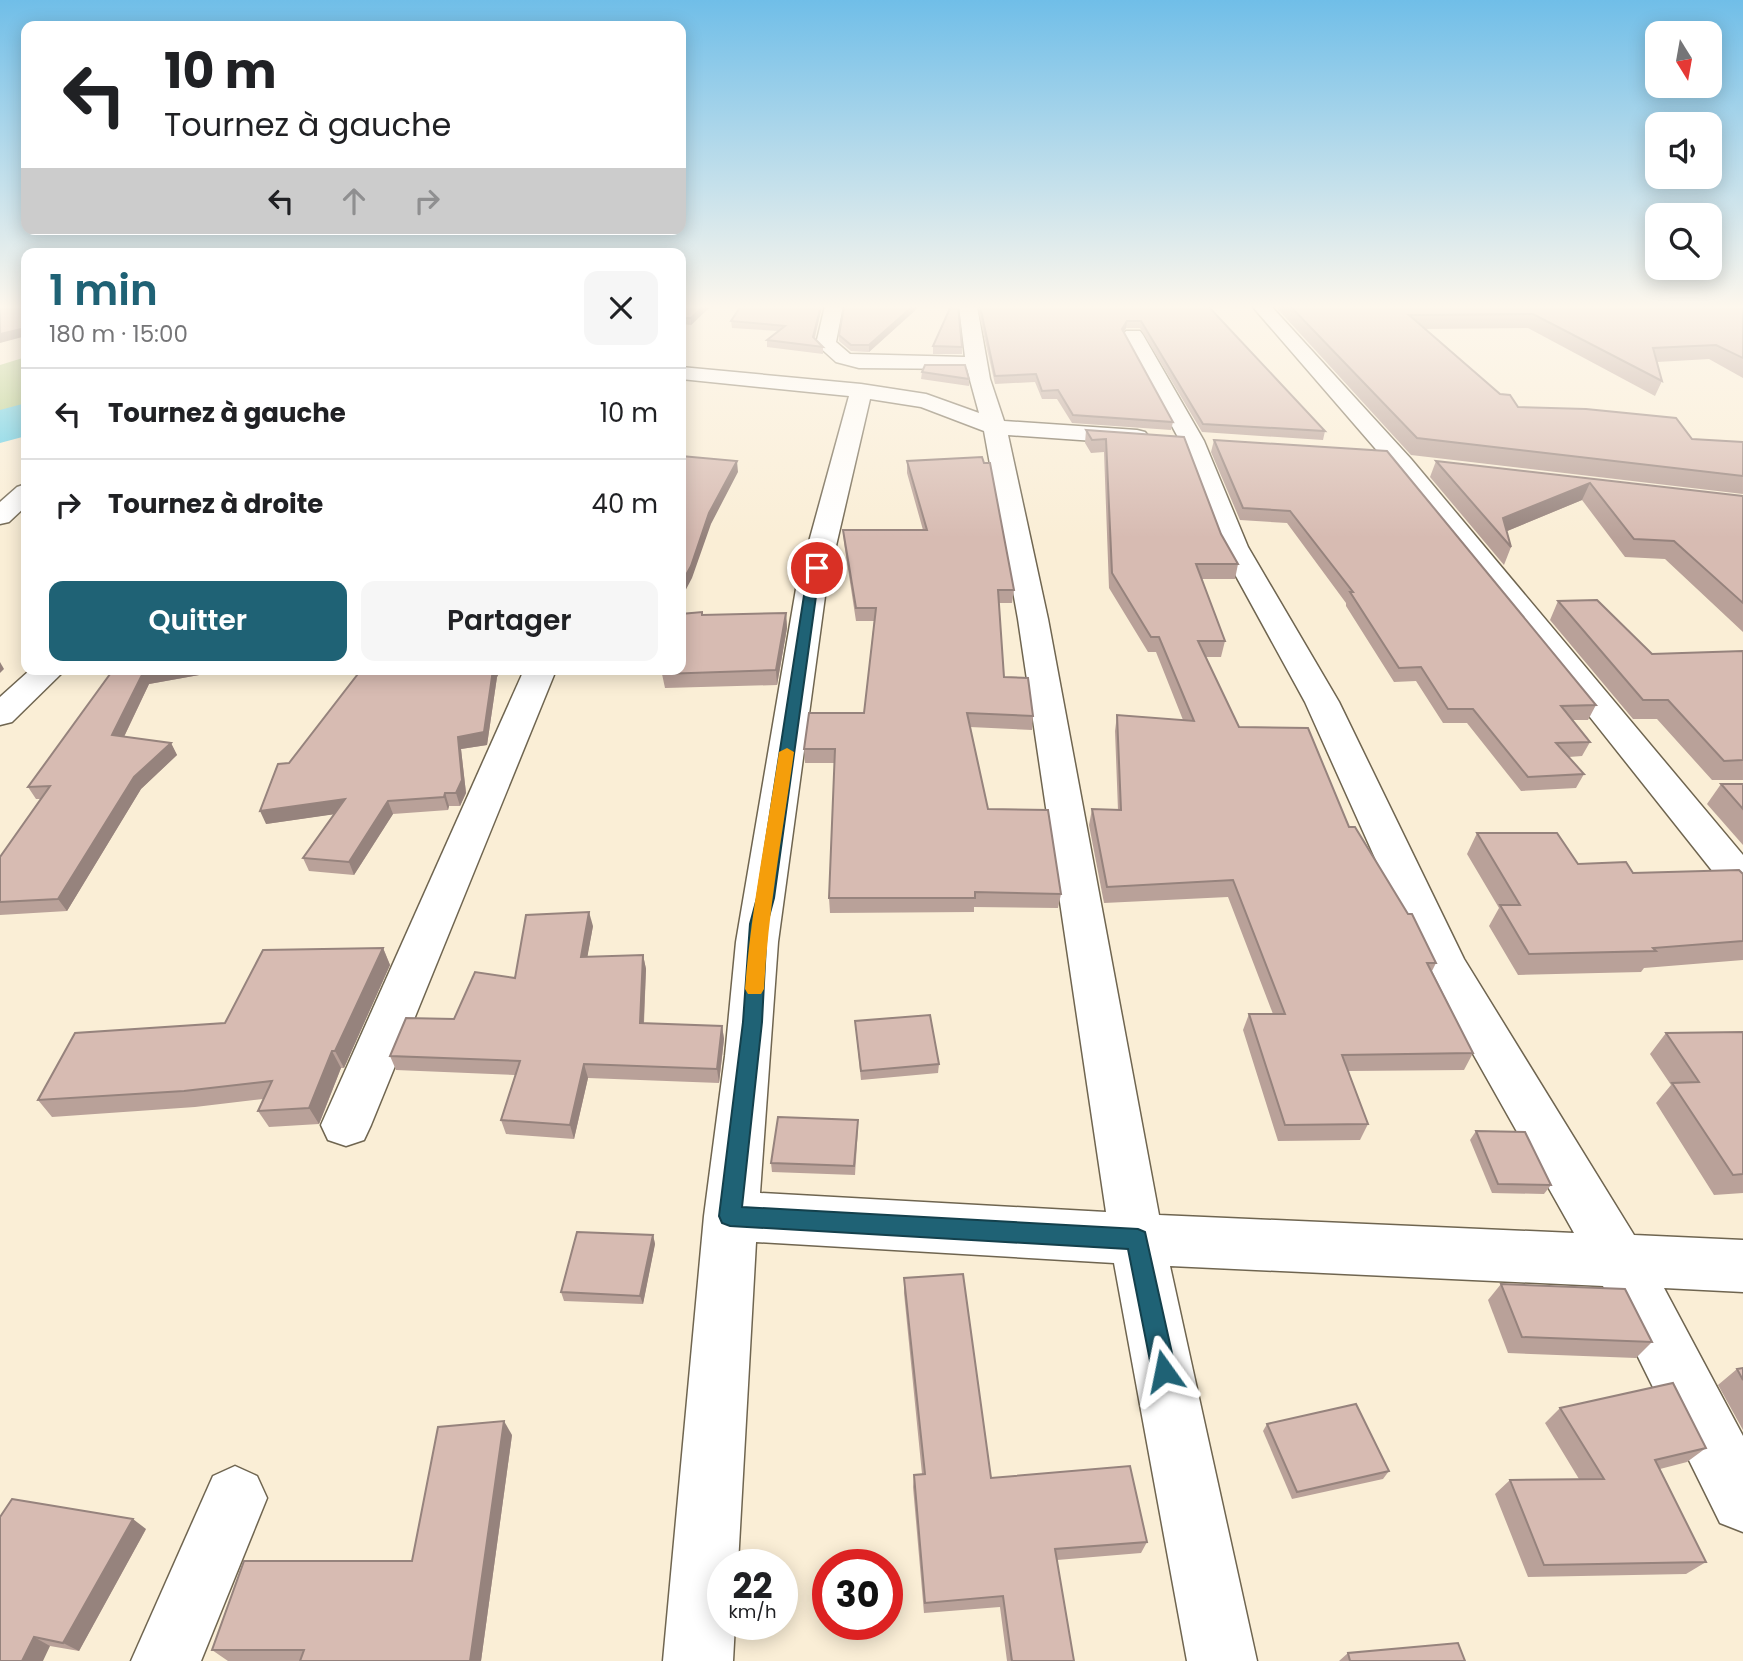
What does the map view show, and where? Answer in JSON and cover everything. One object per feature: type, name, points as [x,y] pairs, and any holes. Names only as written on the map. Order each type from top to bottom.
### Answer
[{"type":"street","points":[[758,384],[861,391],[926,401],[995,427],[1183,440]]},
{"type":"street","points":[[981,384],[995,427],[1033,619],[1051,738],[1138,1239],[1222,1661]]},
{"type":"street","points":[[1156,384],[1234,547],[1322,702],[1446,965],[1620,1262],[1743,1500]]},
{"type":"street","points":[[1326,384],[1743,882]]},
{"type":"street","points":[[698,1661],[730,1216],[752,1022],[759,924],[811,589],[861,391]]},
{"type":"street","points":[[1386,456],[1441,468]]},
{"type":"street","points":[[0,516],[21,497]]},
{"type":"street","points":[[0,715],[44,675]]},
{"type":"street","points":[[346,1125],[538,675]]},
{"type":"street","points":[[730,1216],[1138,1239],[1743,1266]]},
{"type":"street","points":[[166,1661],[235,1498]]},
{"type":"green space","points":[[0,384],[21,384],[21,433],[0,441]]},
{"type":"building","points":[[1039,384],[1152,384],[1173,422],[1073,415],[1058,390],[1042,391]]},
{"type":"building","points":[[1179,384],[1281,384],[1325,431],[1203,424]]},
{"type":"building","points":[[1365,384],[1488,384],[1500,394],[1510,395],[1518,407],[1586,409],[1676,418],[1692,439],[1743,442],[1743,476],[1417,438]]},
{"type":"building","points":[[1086,430],[1184,437],[1221,534],[1238,564],[1196,564],[1225,641],[1198,641],[1239,727],[1308,728],[1349,827],[1355,827],[1408,914],[1412,914],[1436,963],[1427,963],[1473,1053],[1342,1055],[1368,1124],[1285,1125],[1249,1014],[1285,1014],[1233,880],[1107,887],[1092,809],[1121,810],[1117,715],[1194,721],[1159,637],[1151,637],[1112,573],[1106,439],[1092,440]]},
{"type":"building","points":[[1214,440],[1387,451],[1596,705],[1561,706],[1590,742],[1556,743],[1584,774],[1528,777],[1473,709],[1448,709],[1421,667],[1399,668],[1350,592],[1353,592],[1290,511],[1243,508]]},
{"type":"building","points":[[686,456],[737,461],[709,513],[686,575]]},
{"type":"building","points":[[982,457],[984,463],[990,463],[1014,590],[998,590],[1004,677],[1028,678],[1033,716],[967,713],[988,809],[1048,810],[1061,894],[975,892],[975,898],[829,898],[835,749],[804,749],[809,713],[864,713],[876,608],[856,608],[843,530],[927,530],[907,461]]},
{"type":"building","points":[[1436,461],[1743,496],[1743,603],[1674,541],[1634,539],[1590,483],[1503,518],[1511,547]]},
{"type":"building","points":[[1597,600],[1652,654],[1743,651],[1743,760],[1724,761],[1668,700],[1643,700],[1558,601]]},
{"type":"building","points":[[786,613],[776,670],[686,673],[686,614]]},
{"type":"building","points":[[109,675],[142,675],[112,735],[171,743],[134,777],[58,899],[0,902],[0,857],[50,786],[28,787]]},
{"type":"building","points":[[357,675],[492,675],[484,732],[458,737],[462,780],[456,793],[445,793],[444,797],[388,801],[349,862],[303,858],[345,799],[260,811],[278,764],[289,763]]},
{"type":"building","points":[[1721,784],[1743,784],[1743,809]]},
{"type":"building","points":[[1477,833],[1557,833],[1578,864],[1626,862],[1633,873],[1739,870],[1743,874],[1743,941],[1653,948],[1656,951],[1529,954],[1500,905],[1520,905]]},
{"type":"building","points":[[589,912],[581,957],[643,955],[640,1023],[722,1026],[717,1069],[584,1064],[570,1125],[501,1120],[520,1061],[390,1056],[406,1018],[454,1019],[475,972],[515,978],[526,915]]},
{"type":"building","points":[[383,948],[335,1051],[332,1051],[309,1108],[258,1111],[272,1081],[184,1091],[38,1100],[75,1033],[225,1023],[263,950]]},
{"type":"building","points":[[930,1015],[939,1064],[861,1071],[855,1021]]},
{"type":"building","points":[[1743,1032],[1743,1174],[1733,1175],[1672,1083],[1699,1082],[1666,1033]]},
{"type":"building","points":[[778,1117],[858,1120],[854,1166],[771,1163]]},
{"type":"building","points":[[1476,1131],[1525,1132],[1551,1185],[1498,1184]]},
{"type":"building","points":[[577,1232],[653,1235],[640,1296],[561,1292]]},
{"type":"building","points":[[963,1274],[991,1478],[1130,1466],[1147,1542],[1055,1549],[1074,1661],[1012,1661],[1003,1596],[925,1603],[914,1475],[925,1474],[904,1278]]},
{"type":"building","points":[[1501,1284],[1625,1289],[1652,1342],[1522,1337]]},
{"type":"building","points":[[1743,1368],[1743,1380],[1737,1369]]},
{"type":"building","points":[[1673,1383],[1706,1448],[1655,1460],[1706,1562],[1544,1565],[1510,1480],[1604,1479],[1560,1408]]},
{"type":"building","points":[[1356,1404],[1389,1471],[1297,1492],[1267,1424]]},
{"type":"building","points":[[504,1421],[470,1661],[300,1661],[304,1650],[212,1650],[244,1561],[412,1561],[438,1427]]},
{"type":"building","points":[[12,1499],[133,1519],[63,1643],[34,1637],[22,1661],[0,1661],[0,1517]]},
{"type":"building","points":[[1458,1643],[1465,1661],[1350,1661],[1348,1653]]},
{"type":"waterway","points":[[0,427],[21,421]]},
{"type":"slow traffic","points":[[755,989],[759,924],[787,752]]},
{"type":"route","points":[[817,568],[811,589],[759,924],[752,1022],[730,1216],[1138,1239],[1164,1371]]}]
